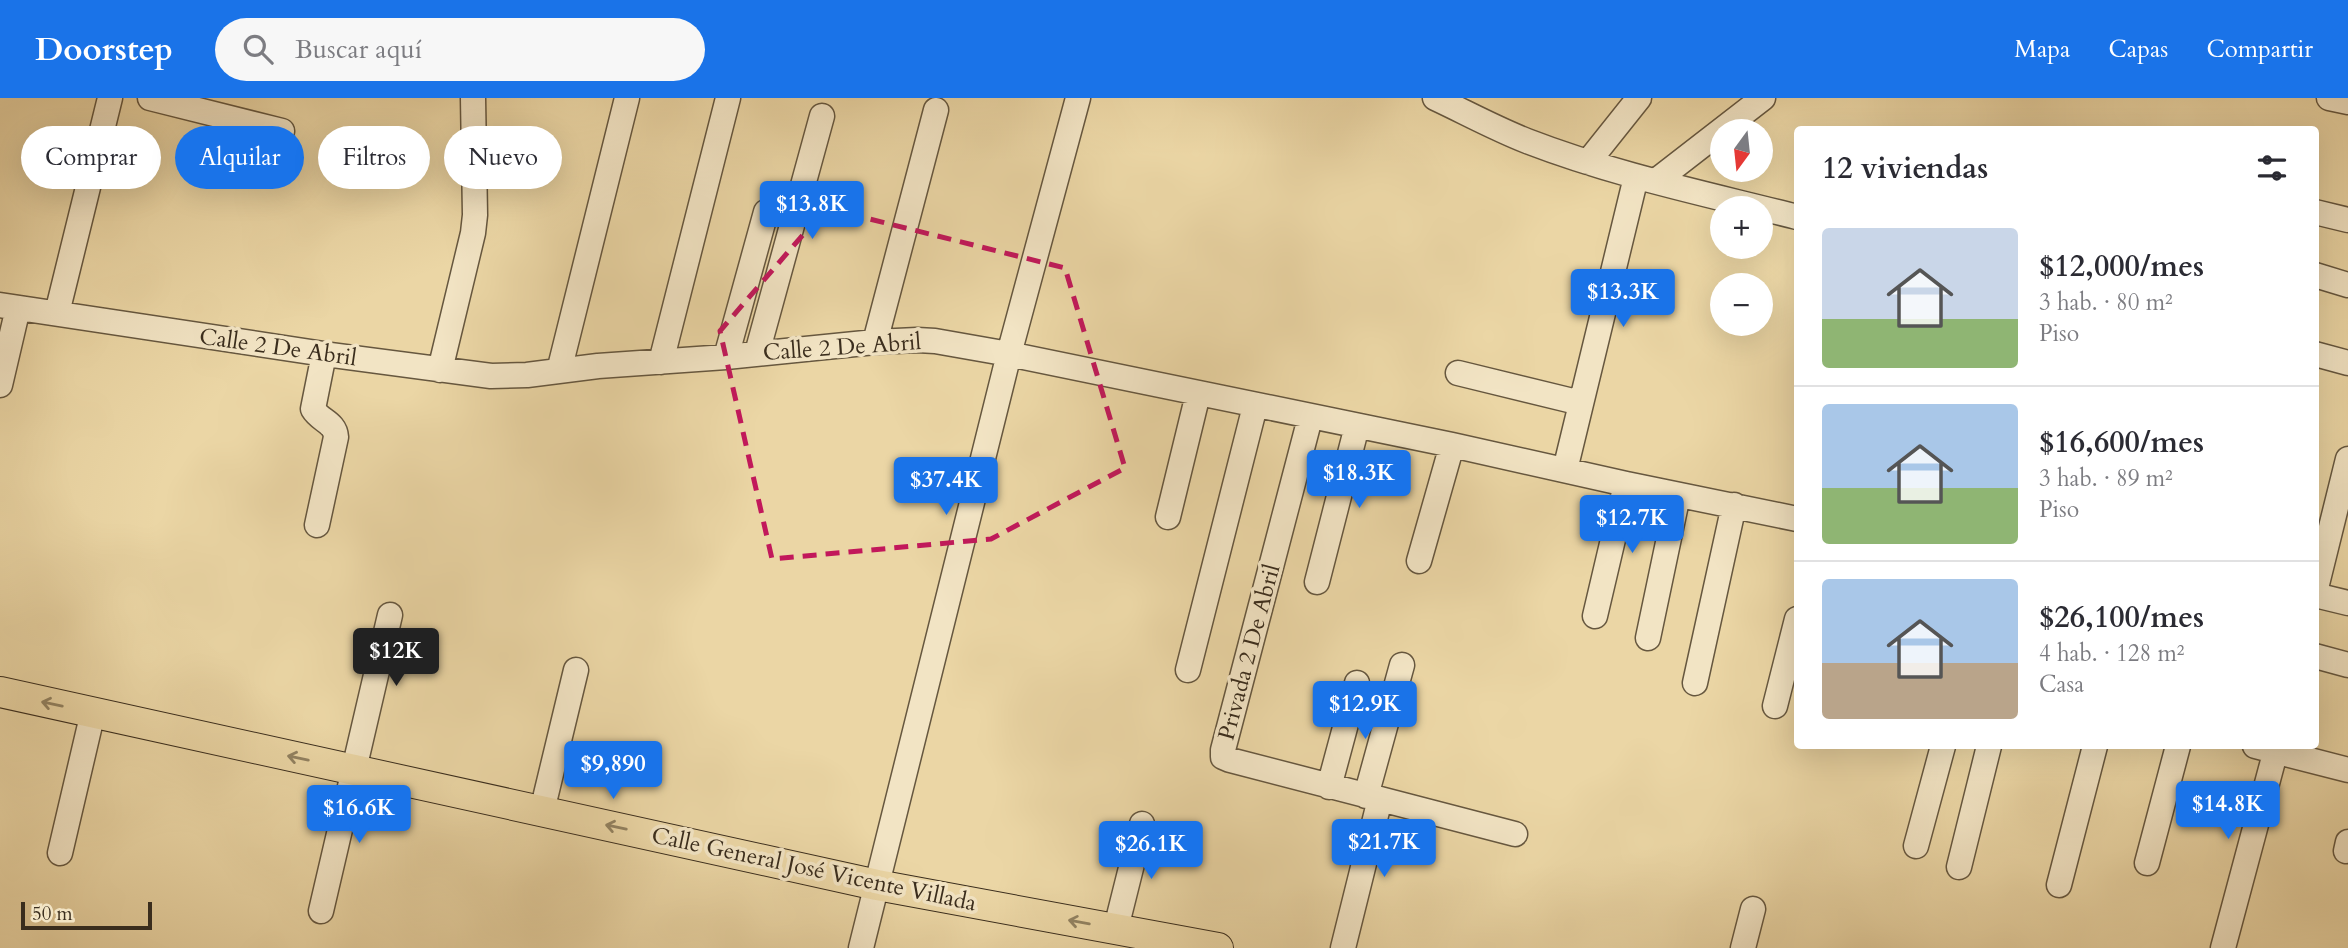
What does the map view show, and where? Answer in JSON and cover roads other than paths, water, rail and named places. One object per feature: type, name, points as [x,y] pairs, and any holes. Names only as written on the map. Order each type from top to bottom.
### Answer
[{"type":"main road","name":"Calle General José Vicente Villada","points":[[0,692],[877,885],[1218,948]]},
{"type":"street","points":[[57,313],[110,98]]},
{"type":"street","points":[[150,98],[262,126]]},
{"type":"street","points":[[440,370],[474,224],[474,98]]},
{"type":"street","points":[[559,371],[627,98]]},
{"type":"street","points":[[661,362],[728,98]]},
{"type":"street","points":[[861,948],[1009,355],[1078,98]]},
{"type":"street","points":[[1435,98],[1525,141],[1588,162],[1794,217]]},
{"type":"street","points":[[1588,162],[1639,98]]},
{"type":"street","points":[[1565,470],[1581,403],[1646,179],[1763,98]]},
{"type":"street","points":[[2329,98],[2348,102]]},
{"type":"street","points":[[875,342],[936,110]]},
{"type":"street","points":[[757,353],[822,116]]},
{"type":"street","points":[[726,357],[766,212]]},
{"type":"street","points":[[2319,213],[2348,220]]},
{"type":"street","points":[[2319,276],[2348,285]]},
{"type":"street","points":[[0,385],[9,307]]},
{"type":"street","name":"Calle 2 De Abril","points":[[9,307],[491,376],[875,342],[935,341],[1452,445],[1794,518]]},
{"type":"street","points":[[317,525],[336,437],[333,426],[316,415],[313,409],[324,354]]},
{"type":"street","points":[[2319,355],[2348,363]]},
{"type":"street","points":[[1458,373],[1581,403]]},
{"type":"street","points":[[1168,517],[1198,394]]},
{"type":"street","points":[[1188,670],[1255,406]]},
{"type":"street","name":"Privada 2 De Abril","points":[[1310,418],[1223,754],[1230,761],[1515,834]]},
{"type":"street","points":[[1317,582],[1357,426]]},
{"type":"street","points":[[1419,561],[1452,445]]},
{"type":"street","points":[[2319,580],[2344,493],[2348,459]]},
{"type":"street","points":[[1595,616],[1626,484]]},
{"type":"street","points":[[1648,638],[1678,495]]},
{"type":"street","points":[[1695,683],[1734,506]]},
{"type":"street","points":[[2319,595],[2348,603]]},
{"type":"street","points":[[321,911],[390,615]]},
{"type":"street","points":[[1774,706],[1794,630]]},
{"type":"street","points":[[2319,657],[2348,665]]},
{"type":"street","points":[[1343,948],[1402,665]]},
{"type":"street","points":[[542,811],[576,670]]},
{"type":"street","points":[[1329,787],[1357,683]]},
{"type":"street","points":[[60,853],[93,712]]},
{"type":"street","points":[[1916,846],[1941,749]]},
{"type":"street","points":[[1959,867],[1988,749]]},
{"type":"street","points":[[2059,884],[2094,749]]},
{"type":"street","points":[[2147,863],[2177,749]]},
{"type":"street","points":[[2223,948],[2269,749]]},
{"type":"street","points":[[2276,749],[2348,769]]},
{"type":"street","points":[[1116,928],[1142,824]]},
{"type":"street","points":[[1742,948],[1753,908]]}]
